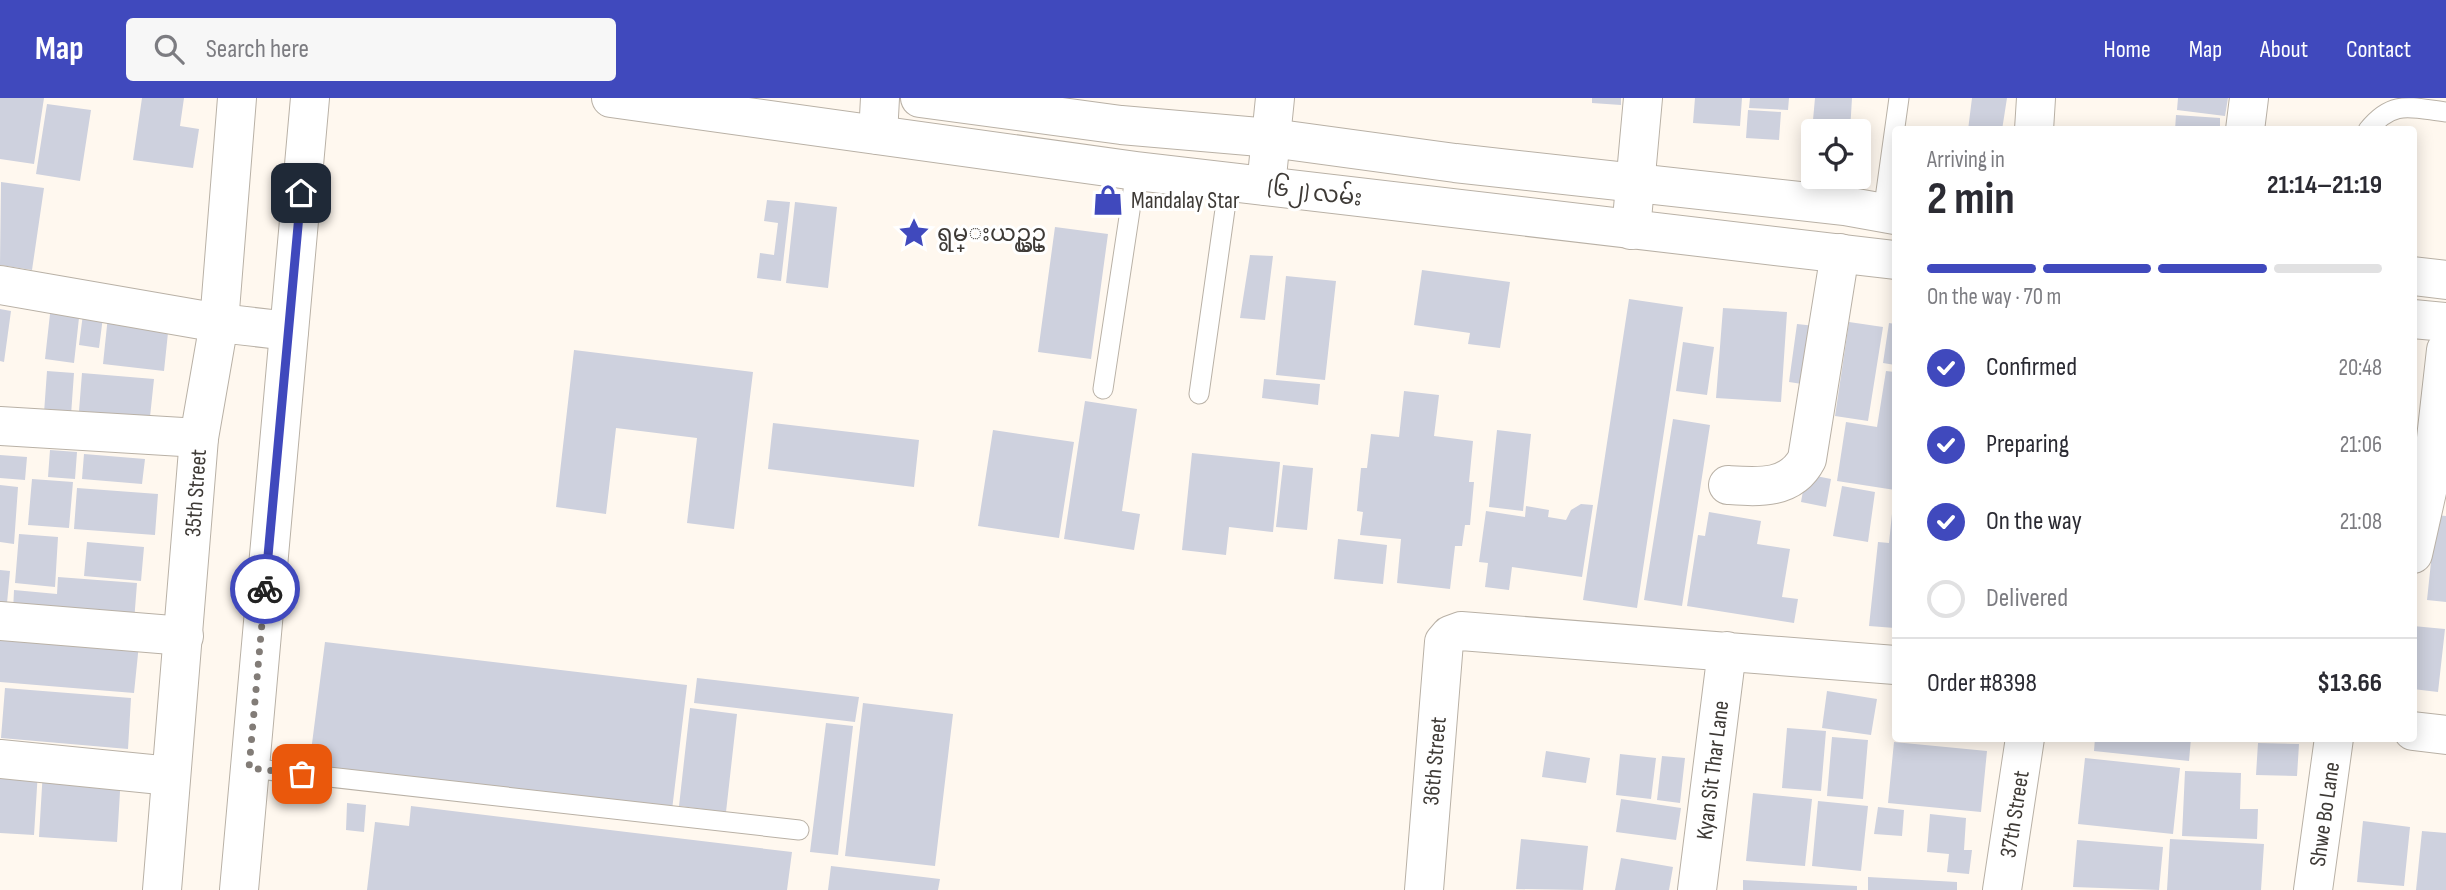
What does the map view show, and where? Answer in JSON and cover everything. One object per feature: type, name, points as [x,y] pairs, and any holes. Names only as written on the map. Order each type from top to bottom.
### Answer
[{"type":"main road","name":"35th Street","points":[[162,890],[199,438],[219,323],[237,98]]},
{"type":"main road","points":[[239,890],[310,98]]},
{"type":"main road","name":"(၆၂) လမ်း","points":[[611,98],[879,116],[1136,171],[1892,260]]},
{"type":"main road","name":"(၆၂) လမ်း","points":[[920,98],[1121,125],[1272,138],[1455,163],[1845,206],[1889,214]]},
{"type":"main road","points":[[1247,184],[1272,138],[1275,98]]},
{"type":"main road","points":[[1632,230],[1643,98]]},
{"type":"main road","points":[[2034,126],[2036,98]]},
{"type":"main road","points":[[2246,126],[2249,98]]},
{"type":"main road","points":[[1728,485],[1759,487],[1791,479],[1801,471],[1807,459],[1840,254]]},
{"type":"main road","points":[[2417,276],[2446,280]]},
{"type":"main road","points":[[0,285],[219,323],[289,331]]},
{"type":"main road","points":[[2417,319],[2446,323]]},
{"type":"main road","points":[[2417,536],[2433,465],[2446,350]]},
{"type":"main road","points":[[0,426],[199,438]]},
{"type":"main road","points":[[0,621],[184,636]]},
{"type":"main road","name":"36th Street","points":[[1424,890],[1444,642],[1450,635],[1461,631],[1727,651]]},
{"type":"main road","points":[[1727,651],[1892,665]]},
{"type":"main road","name":"Kyan Sit Thar Lane","points":[[1697,890],[1727,651]]},
{"type":"main road","points":[[2417,731],[2446,735]]},
{"type":"main road","name":"37th Street","points":[[2003,890],[2024,742]]},
{"type":"main road","name":"Shwe Bo Lane","points":[[2312,890],[2333,742]]},
{"type":"main road","points":[[0,759],[171,776]]},
{"type":"lane","points":[[1897,126],[1899,98]]},
{"type":"lane","points":[[2371,126],[2377,118],[2397,106],[2446,112]]},
{"type":"lane","points":[[1102,389],[1136,171]]},
{"type":"lane","points":[[1889,214],[1892,179]]},
{"type":"lane","points":[[1199,394],[1247,184]]},
{"type":"lane","points":[[249,768],[799,830]]},
{"type":"building","points":[[0,98],[44,98],[34,164],[0,159]]},
{"type":"building","points":[[142,98],[184,98],[180,126],[199,129],[193,168],[133,160]]},
{"type":"building","points":[[1592,98],[1621,98],[1621,105],[1592,103]]},
{"type":"building","points":[[1695,98],[1742,98],[1740,126],[1693,123]]},
{"type":"building","points":[[1750,98],[1789,98],[1788,110],[1749,108]]},
{"type":"building","points":[[1815,98],[1852,98],[1851,119],[1813,119]]},
{"type":"building","points":[[1972,98],[2007,98],[2003,126],[1968,126]]},
{"type":"building","points":[[2178,98],[2228,98],[2225,116],[2177,110]]},
{"type":"building","points":[[47,104],[91,110],[80,181],[36,174]]},
{"type":"building","points":[[1748,110],[1781,112],[1779,140],[1746,138]]},
{"type":"building","points":[[2176,115],[2220,118],[2220,126],[2175,126]]},
{"type":"building","points":[[1,182],[44,188],[32,270],[0,265]]},
{"type":"building","points":[[767,200],[790,202],[781,281],[757,278],[760,253],[774,255],[778,223],[764,221]]},
{"type":"building","points":[[795,202],[837,207],[828,288],[786,283]]},
{"type":"building","points":[[1055,227],[1108,234],[1091,359],[1038,352]]},
{"type":"building","points":[[1250,255],[1273,256],[1265,320],[1240,318]]},
{"type":"building","points":[[1422,270],[1510,282],[1500,348],[1468,344],[1470,333],[1414,325]]},
{"type":"building","points":[[1286,276],[1336,281],[1325,380],[1276,375]]},
{"type":"building","points":[[1629,299],[1683,307],[1637,608],[1583,600]]},
{"type":"building","points":[[51,305],[80,309],[74,363],[45,359]]},
{"type":"building","points":[[1723,308],[1787,312],[1781,402],[1716,398]]},
{"type":"building","points":[[0,309],[11,311],[4,362],[0,361]]},
{"type":"building","points":[[83,314],[103,317],[99,348],[79,345]]},
{"type":"building","points":[[108,316],[169,323],[164,371],[103,364]]},
{"type":"building","points":[[1849,322],[1883,327],[1868,421],[1835,416]]},
{"type":"building","points":[[1889,323],[1892,324],[1892,364],[1883,363]]},
{"type":"building","points":[[1797,324],[1824,327],[1815,386],[1789,382]]},
{"type":"building","points":[[1683,342],[1714,347],[1707,395],[1676,391]]},
{"type":"building","points":[[574,350],[753,372],[734,529],[687,523],[697,438],[616,428],[606,514],[556,507]]},
{"type":"building","points":[[47,371],[74,373],[71,415],[44,413]]},
{"type":"building","points":[[1886,371],[1892,372],[1892,490],[1837,481],[1846,422],[1877,427]]},
{"type":"building","points":[[82,373],[154,379],[150,417],[79,411]]},
{"type":"building","points":[[1264,379],[1320,384],[1318,405],[1262,398]]},
{"type":"building","points":[[1404,391],[1439,395],[1434,436],[1473,441],[1469,482],[1474,482],[1470,525],[1465,525],[1462,546],[1455,546],[1450,589],[1397,583],[1401,539],[1360,535],[1363,512],[1357,511],[1361,468],[1367,468],[1371,434],[1399,437]]},
{"type":"building","points":[[1085,401],[1137,409],[1122,511],[1140,514],[1134,550],[1064,539]]},
{"type":"building","points":[[1673,419],[1710,425],[1682,606],[1644,600]]},
{"type":"building","points":[[773,423],[919,440],[914,487],[768,469]]},
{"type":"building","points":[[993,430],[1074,442],[1059,538],[978,526]]},
{"type":"building","points":[[1497,430],[1531,434],[1523,511],[1489,507]]},
{"type":"building","points":[[50,450],[77,452],[75,479],[48,477]]},
{"type":"building","points":[[1192,453],[1280,462],[1273,532],[1229,527],[1226,555],[1182,550]]},
{"type":"building","points":[[84,454],[145,459],[142,484],[82,479]]},
{"type":"building","points":[[0,455],[27,457],[25,480],[0,478]]},
{"type":"building","points":[[1283,465],[1313,468],[1307,530],[1276,527]]},
{"type":"building","points":[[1806,474],[1831,479],[1826,507],[1801,502]]},
{"type":"building","points":[[32,479],[73,482],[69,528],[28,525]]},
{"type":"building","points":[[0,485],[18,487],[14,544],[0,542]]},
{"type":"building","points":[[1842,486],[1875,492],[1868,542],[1833,536]]},
{"type":"building","points":[[77,488],[158,494],[155,535],[74,529]]},
{"type":"building","points":[[1581,504],[1593,505],[1582,577],[1512,567],[1509,590],[1485,587],[1488,563],[1479,562],[1486,511],[1525,517],[1526,506],[1549,510],[1548,517],[1566,520],[1571,510]]},
{"type":"building","points":[[1709,512],[1761,521],[1757,544],[1790,549],[1782,597],[1798,599],[1794,623],[1687,606],[1698,535],[1705,536]]},
{"type":"building","points":[[1892,514],[1892,628],[1869,626],[1878,542],[1889,543]]},
{"type":"building","points":[[2436,515],[2446,516],[2446,602],[2427,600]]},
{"type":"building","points":[[19,534],[58,537],[55,587],[15,583]]},
{"type":"building","points":[[1338,539],[1387,545],[1383,584],[1334,579]]},
{"type":"building","points":[[87,542],[144,547],[141,581],[84,576]]},
{"type":"building","points":[[0,570],[10,571],[6,614],[0,613]]},
{"type":"building","points":[[58,577],[137,583],[134,622],[13,612],[14,590],[57,594]]},
{"type":"building","points":[[2417,626],[2445,629],[2438,692],[2417,689]]},
{"type":"building","points":[[0,632],[139,644],[134,693],[0,682]]},
{"type":"building","points":[[325,642],[687,685],[672,810],[309,767]]},
{"type":"building","points":[[697,678],[859,697],[855,722],[694,703]]},
{"type":"building","points":[[5,688],[131,698],[128,749],[1,738]]},
{"type":"building","points":[[1827,691],[1877,699],[1871,735],[1822,728]]},
{"type":"building","points":[[863,703],[953,714],[935,866],[845,856]]},
{"type":"building","points":[[690,708],[737,714],[726,812],[679,806]]},
{"type":"building","points":[[826,723],[853,726],[838,855],[810,852]]},
{"type":"building","points":[[1787,728],[1826,731],[1821,791],[1782,788]]},
{"type":"building","points":[[1832,737],[1868,740],[1863,799],[1827,796]]},
{"type":"building","points":[[1894,742],[1987,751],[1981,812],[1888,803]]},
{"type":"building","points":[[2095,742],[2191,742],[2189,761],[2094,751]]},
{"type":"building","points":[[2258,743],[2299,744],[2297,776],[2256,775]]},
{"type":"building","points":[[1546,751],[1590,758],[1586,783],[1542,777]]},
{"type":"building","points":[[1620,754],[1656,758],[1651,799],[1616,795]]},
{"type":"building","points":[[1662,756],[1685,758],[1680,803],[1657,800]]},
{"type":"building","points":[[2085,758],[2180,768],[2173,834],[2078,824]]},
{"type":"building","points":[[0,769],[38,771],[34,835],[0,833]]},
{"type":"building","points":[[43,770],[121,775],[117,842],[39,837]]},
{"type":"building","points":[[2185,771],[2241,773],[2240,809],[2258,809],[2257,839],[2182,836]]},
{"type":"building","points":[[1753,793],[1812,799],[1805,866],[1746,861]]},
{"type":"building","points":[[1621,799],[1681,808],[1676,840],[1616,832]]},
{"type":"building","points":[[1818,801],[1868,806],[1861,871],[1812,866]]},
{"type":"building","points":[[347,803],[366,805],[364,832],[346,830]]},
{"type":"building","points":[[411,806],[792,852],[787,890],[367,890],[375,822],[409,826]]},
{"type":"building","points":[[1878,807],[1904,810],[1902,836],[1874,834]]},
{"type":"building","points":[[1930,814],[1966,818],[1964,850],[1972,850],[1969,874],[1947,872],[1949,854],[1927,852]]},
{"type":"building","points":[[2363,821],[2410,827],[2404,886],[2357,882]]},
{"type":"building","points":[[2422,831],[2446,833],[2446,890],[2416,890]]},
{"type":"building","points":[[1521,839],[1588,846],[1583,890],[1516,889]]},
{"type":"building","points":[[2170,839],[2264,844],[2261,890],[2167,890]]},
{"type":"building","points":[[2077,840],[2163,847],[2159,890],[2073,887]]},
{"type":"building","points":[[1621,858],[1673,867],[1669,890],[1615,890]]},
{"type":"building","points":[[831,866],[940,879],[938,890],[828,890]]},
{"type":"building","points":[[1868,877],[1957,882],[1957,890],[1868,890]]},
{"type":"building","points":[[1743,880],[1857,886],[1857,890],[1743,890]]},
{"type":"way so far","points":[[265,589],[249,768],[302,774]]},
{"type":"place","name":"Mandalay Star","points":[[1108,200]]},
{"type":"place","name":"ရွမ္းယဥ္ယဥ္","points":[[914,233]]},
{"type":"route","points":[[265,589],[301,193]]}]
